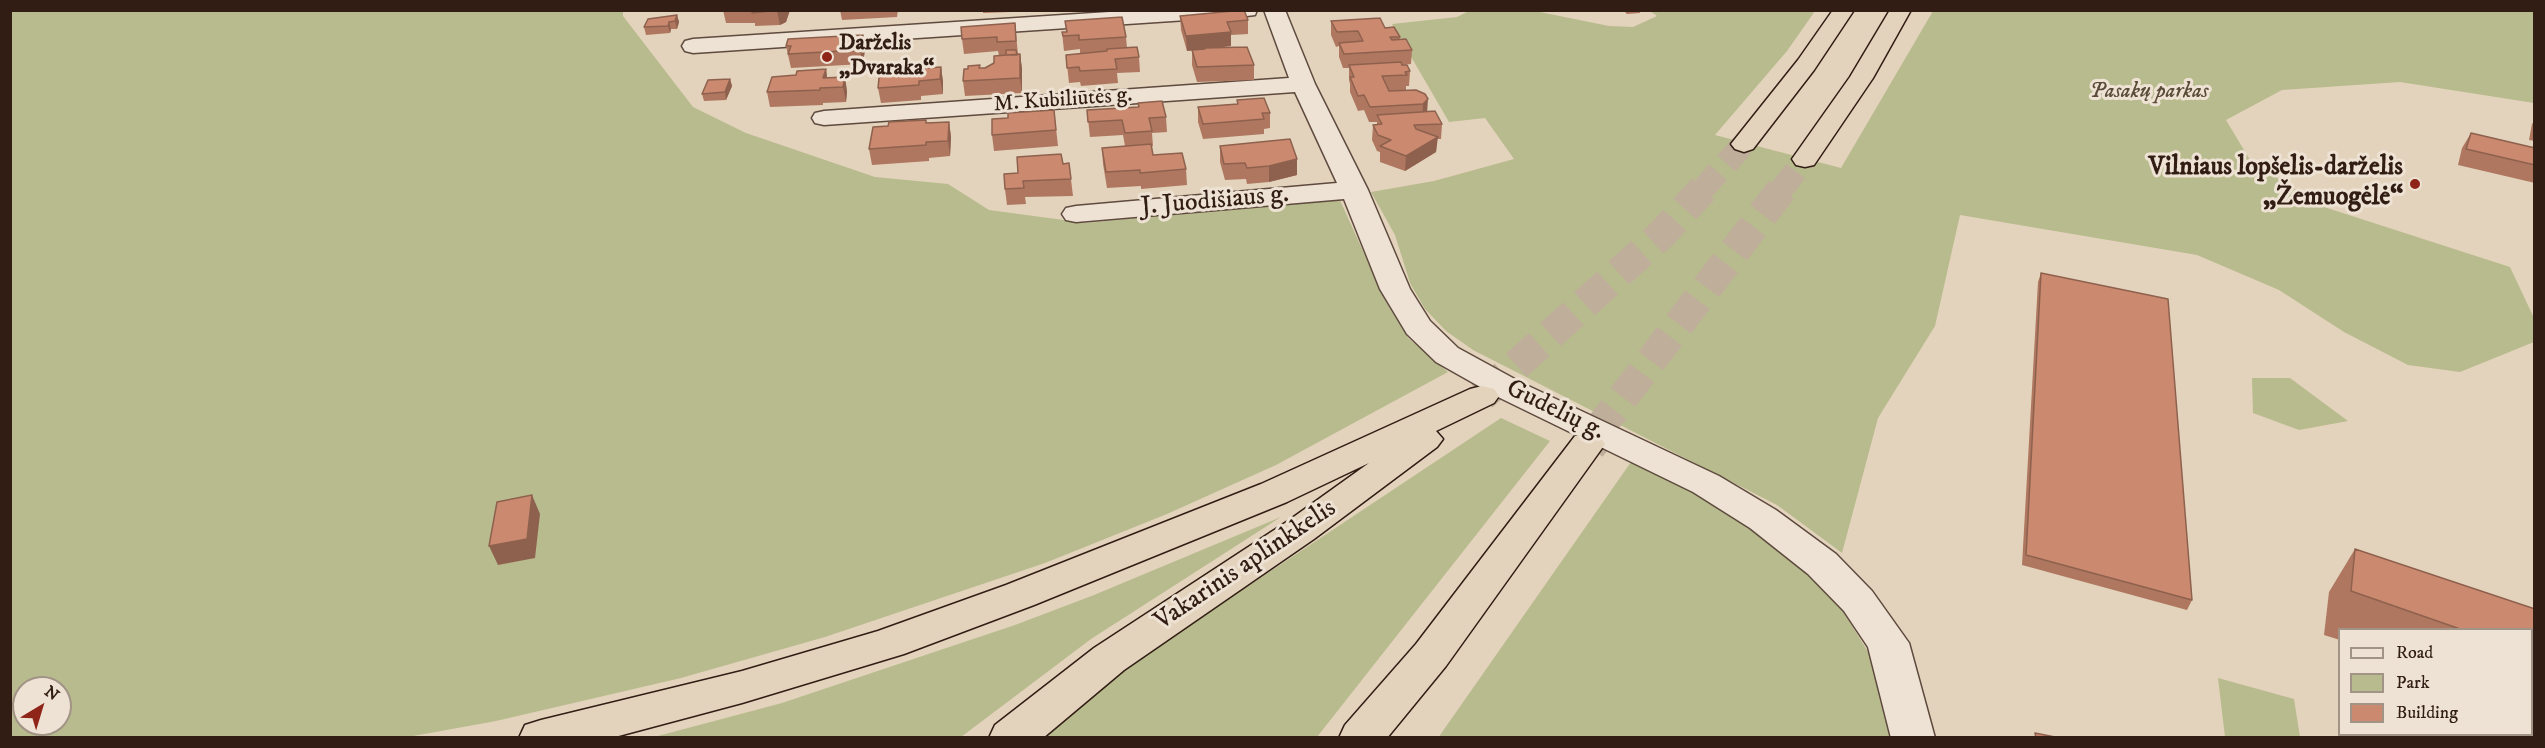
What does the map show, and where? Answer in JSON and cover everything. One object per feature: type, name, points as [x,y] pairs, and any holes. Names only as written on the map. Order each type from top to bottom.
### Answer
[{"type":"highway","points":[[1744,144],[1806,65],[1844,10]]},
{"type":"highway","points":[[1804,159],[1861,78],[1901,10]]},
{"type":"highway","name":"Vakarinis aplinkkelis","points":[[541,738],[741,687],[889,643],[1020,595],[1274,494],[1482,396],[1301,530],[1109,659],[1011,738]]},
{"type":"highway","points":[[1360,738],[1431,655],[1587,444]]},
{"type":"highway","points":[[1382,738],[1431,655]]},
{"type":"street","points":[[693,46],[1247,10]]},
{"type":"street","name":"Gudelių g.","points":[[1274,10],[1303,84],[1354,190],[1400,301],[1418,327],[1447,355],[1510,390],[1706,484],[1763,519],[1822,564],[1858,601],[1888,642],[1913,738]]},
{"type":"street","name":"M. Kubiliūtės g.","points":[[824,118],[1303,84]]},
{"type":"street","name":"J. Juodišiaus g.","points":[[1076,214],[1354,190]]},
{"type":"green space","points":[[10,11],[623,11],[623,16],[693,107],[746,133],[875,177],[948,184],[989,210],[1086,223],[1339,198],[1386,302],[1408,338],[1448,372],[1276,465],[1167,514],[1045,563],[825,637],[681,678],[496,721],[408,737],[11,737]]},
{"type":"green space","name":"Pasakų parkas","points":[[1469,11],[1535,11],[1609,26],[1633,27],[1657,16],[1650,11],[1815,11],[1787,51],[1715,135],[1841,168],[1933,11],[2534,11],[2534,103],[2400,82],[2282,90],[2226,120],[2250,160],[2321,206],[2510,267],[2534,318],[2534,342],[2460,372],[2408,365],[2344,332],[2279,290],[2197,255],[1960,215],[1935,326],[1878,418],[1842,553],[1777,505],[1473,350],[1446,331],[1425,309],[1410,283],[1395,235],[1371,192],[1434,181],[1514,159],[1485,118],[1449,122],[1392,24],[1457,17]]},
{"type":"green space","points":[[2252,378],[2290,378],[2348,421],[2299,430],[2253,413]]},
{"type":"green space","points":[[1501,418],[1550,441],[1317,737],[1036,738],[1105,683],[1173,636]]},
{"type":"green space","points":[[1631,462],[1713,502],[1756,529],[1797,562],[1840,606],[1868,652],[1886,706],[1891,738],[1438,738]]},
{"type":"green space","points":[[1281,517],[1091,639],[961,737],[654,737],[782,703],[1015,625],[1094,595]]},
{"type":"green space","points":[[2218,678],[2294,699],[2300,737],[2225,737]]},
{"type":"building","points":[[753,10],[779,10],[752,13]]},
{"type":"building","points":[[1244,10],[1248,20],[1227,22],[1231,32],[1186,36],[1180,16]]},
{"type":"building","points":[[677,15],[675,21],[669,22],[668,26],[644,27],[648,19]]},
{"type":"building","points":[[1122,17],[1126,37],[1079,40],[1079,35],[1063,36],[1062,32],[1067,32],[1065,21]]},
{"type":"building","points":[[1380,18],[1385,28],[1394,27],[1400,37],[1390,37],[1392,40],[1406,39],[1412,50],[1344,54],[1339,43],[1363,41],[1358,31],[1337,32],[1331,21]]},
{"type":"building","points":[[1015,23],[1016,41],[997,42],[997,37],[962,39],[961,27]]},
{"type":"building","points":[[863,35],[860,50],[788,54],[791,46],[786,46],[788,39]]},
{"type":"building","points":[[1137,47],[1139,57],[1115,59],[1117,69],[1080,71],[1079,67],[1067,68],[1066,55]]},
{"type":"building","points":[[1247,47],[1254,65],[1197,67],[1192,50],[1204,48]]},
{"type":"building","points":[[1006,50],[1016,50],[1017,55],[1006,55]]},
{"type":"building","points":[[1020,54],[1020,78],[963,81],[964,69],[968,69],[968,66],[980,65],[979,68],[985,68],[994,63],[994,56]]},
{"type":"building","points":[[1401,62],[1402,65],[1407,65],[1410,71],[1405,72],[1407,75],[1382,76],[1389,91],[1416,90],[1425,94],[1428,99],[1423,104],[1370,107],[1364,95],[1358,96],[1350,77],[1354,77],[1349,65]]},
{"type":"building","points":[[900,66],[899,70],[941,67],[940,79],[919,81],[919,85],[878,88],[880,68]]},
{"type":"building","points":[[826,69],[823,78],[845,77],[843,87],[767,92],[772,77],[796,75],[797,71]]},
{"type":"building","points":[[730,79],[725,92],[702,94],[708,80]]},
{"type":"building","points":[[1264,98],[1270,113],[1262,113],[1264,119],[1203,124],[1198,107],[1238,104],[1237,100]]},
{"type":"building","points":[[1162,101],[1166,117],[1149,118],[1152,131],[1125,133],[1122,120],[1088,122],[1087,110],[1139,107],[1138,103]]},
{"type":"building","points":[[1054,110],[1056,130],[992,135],[992,119],[1008,118],[1008,113]]},
{"type":"building","points":[[1435,111],[1442,124],[1414,125],[1416,129],[1438,137],[1406,156],[1380,146],[1391,140],[1378,135],[1373,125],[1382,124],[1377,115]]},
{"type":"building","points":[[926,120],[926,123],[949,122],[948,141],[869,149],[873,127],[888,126],[889,122]]},
{"type":"building","points":[[2471,133],[2535,148],[2535,165],[2466,149]]},
{"type":"building","points":[[1290,139],[1297,159],[1269,166],[1247,168],[1245,163],[1224,164],[1220,146]]},
{"type":"building","points":[[1151,144],[1153,155],[1182,153],[1186,169],[1140,173],[1140,170],[1106,172],[1102,148]]},
{"type":"building","points":[[1061,154],[1063,164],[1069,163],[1071,179],[1023,181],[1024,188],[1005,189],[1004,174],[1018,173],[1017,157]]},
{"type":"building","points":[[2041,273],[2168,299],[2192,600],[2026,555]]},
{"type":"building","points":[[532,495],[527,539],[489,546],[497,502]]},
{"type":"building","points":[[2355,549],[2535,609],[2535,654],[2533,653],[2533,628],[2457,628],[2351,591]]},
{"type":"building","points":[[2035,733],[2060,738],[2036,738]]},
{"type":"tunnel","points":[[1702,190],[1744,144]]},
{"type":"tunnel","points":[[1781,190],[1805,159]]},
{"type":"tunnel","points":[[1482,396],[1662,234],[1703,189]]},
{"type":"tunnel","points":[[1595,434],[1782,189]]},
{"type":"tunnel","points":[[1587,444],[1596,433]]},
{"type":"place","name":"Darželis „Dvaraka“","points":[[827,57]]},
{"type":"place","name":"Vilniaus lopšelis-darželis „Žemuogėlė“","points":[[2415,184]]}]
